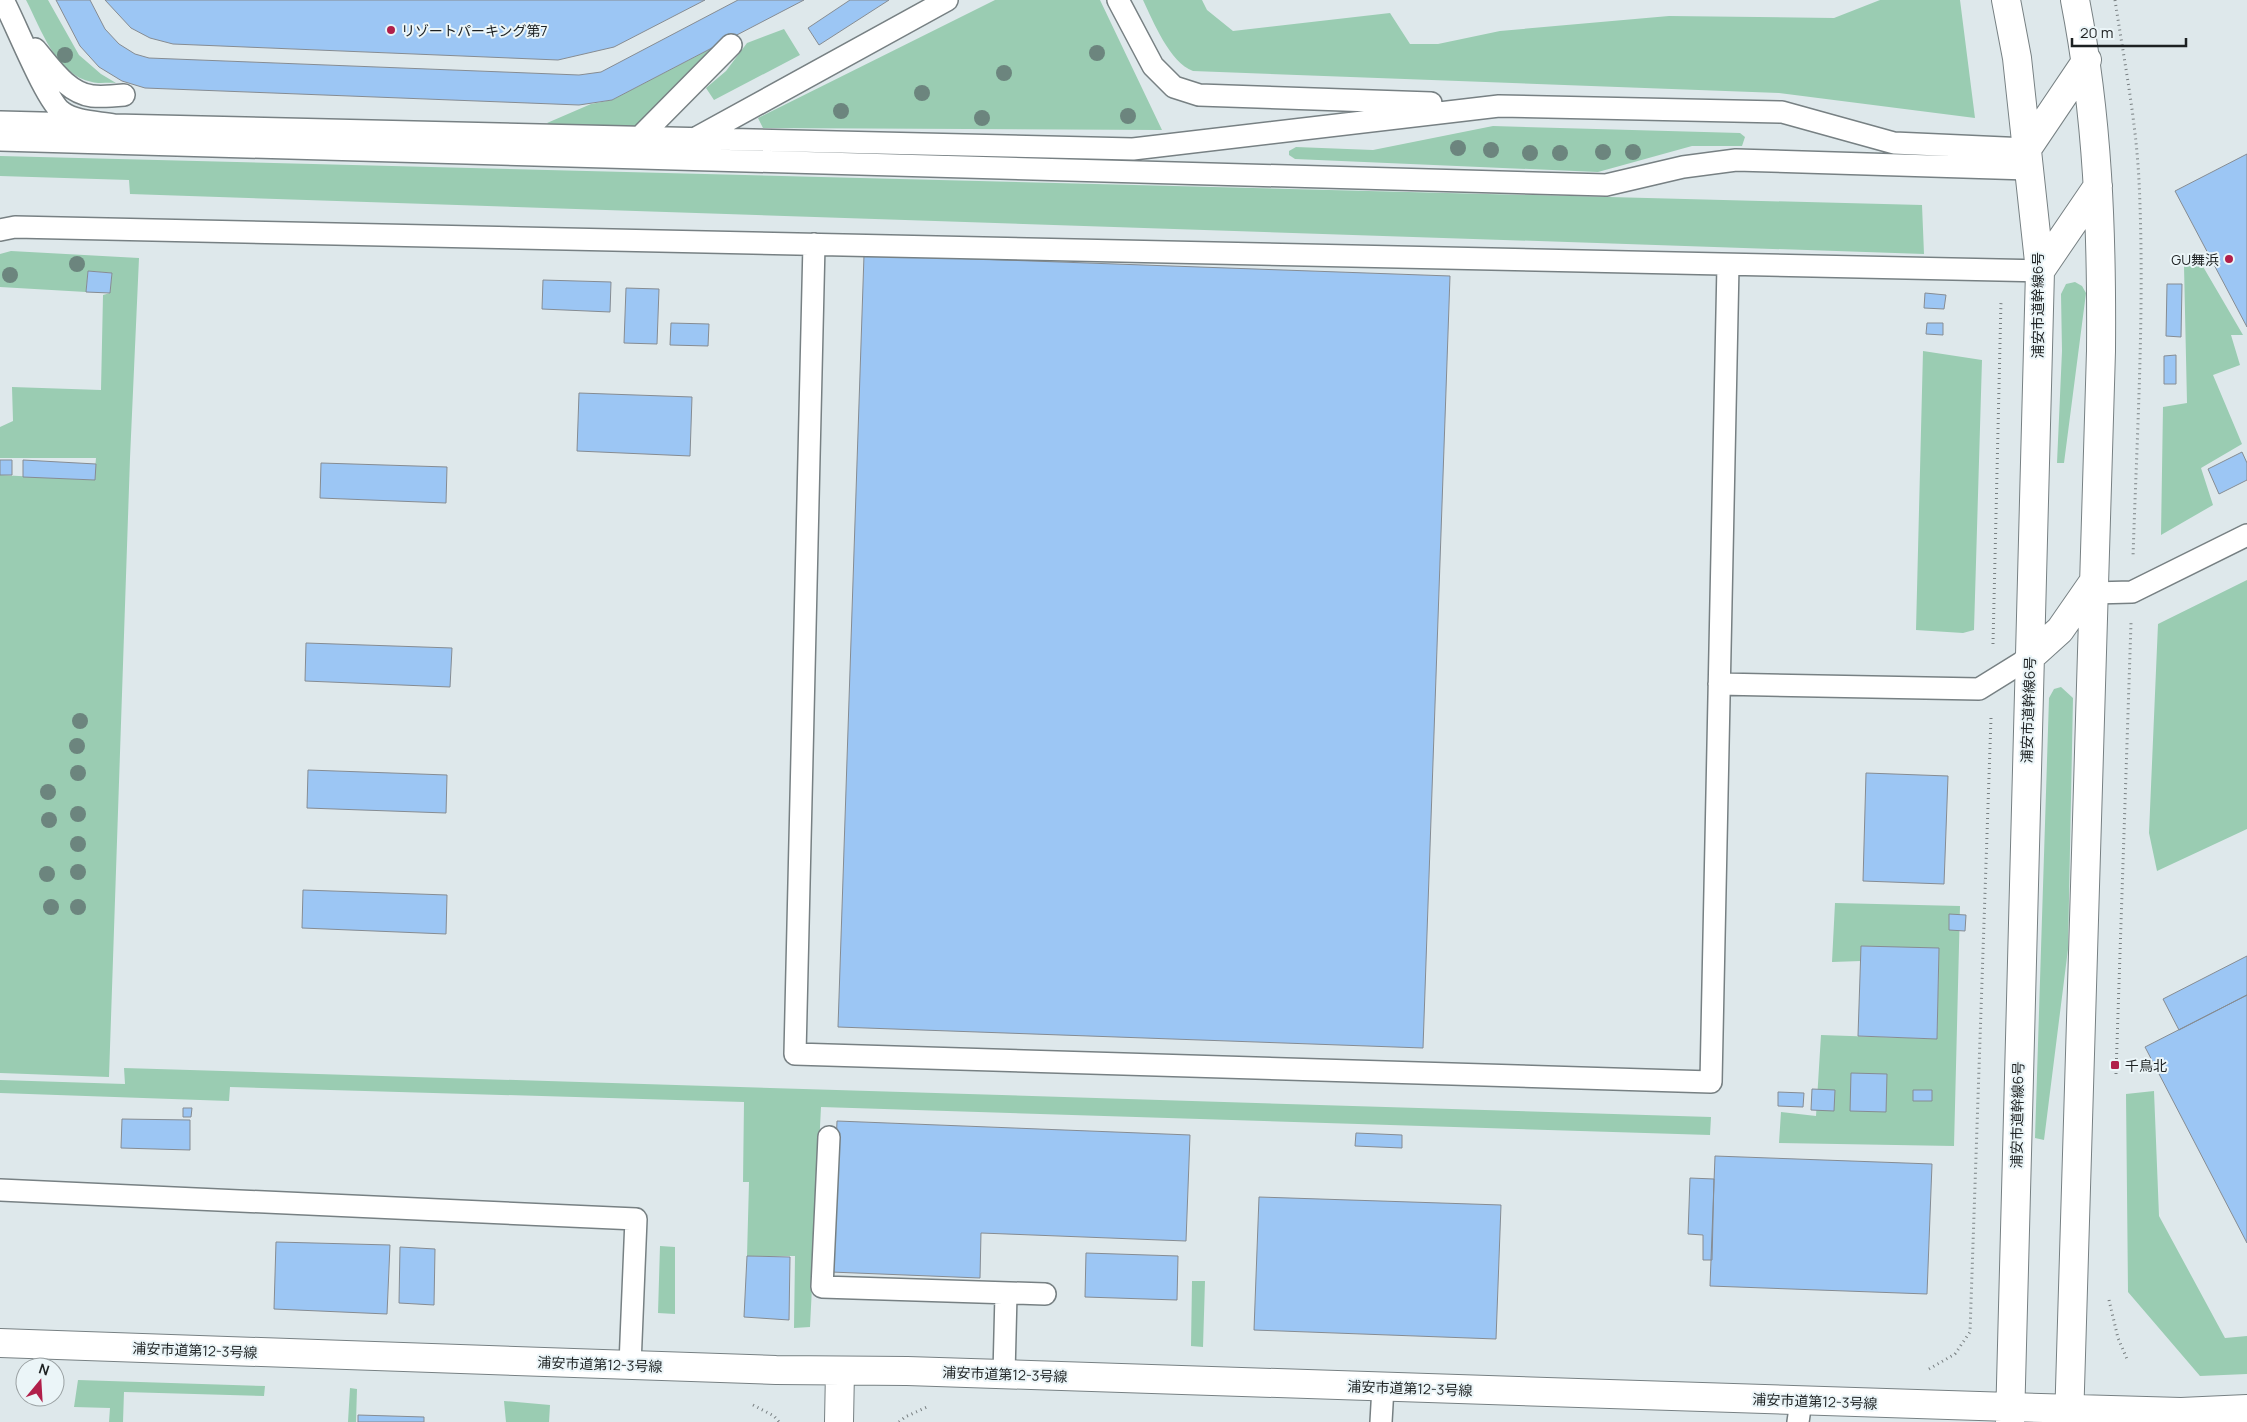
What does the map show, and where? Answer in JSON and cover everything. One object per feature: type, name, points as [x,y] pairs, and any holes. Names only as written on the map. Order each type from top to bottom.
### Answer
[{"type":"street","name":"浦安市道幹線6号","points":[[2006,0],[2017,58],[2040,271],[2010,1415]]},
{"type":"street","points":[[2069,1415],[2102,283],[2098,186],[2087,60],[2075,0]]},
{"type":"street","points":[[2027,159],[2087,60]]},
{"type":"street","points":[[2040,271],[2098,186]]},
{"type":"street","points":[[2029,658],[2060,630],[2094,587]]},
{"type":"street","name":"浦安市道第12-3号線","points":[[0,1343],[630,1365],[1004,1374],[1383,1387],[1800,1411],[2069,1415],[2247,1409]]},
{"type":"street","points":[[839,1422],[840,1371]]},
{"type":"lane","points":[[3,0],[45,90],[61,112],[76,118],[114,125]]},
{"type":"lane","points":[[696,139],[947,0]]},
{"type":"lane","points":[[1118,0],[1153,66],[1174,86],[1199,95],[1499,106],[1782,112],[1894,143],[2027,159]]},
{"type":"lane","points":[[16,25],[58,76],[73,87],[91,96],[124,95]]},
{"type":"lane","points":[[640,137],[731,45]]},
{"type":"lane","points":[[0,122],[1133,149],[1499,106]]},
{"type":"lane","points":[[0,140],[1606,185],[1684,167],[1736,160],[2027,159]]},
{"type":"lane","points":[[0,230],[15,226],[2040,271]]},
{"type":"lane","points":[[814,244],[795,1054],[1711,1082],[1728,265]]},
{"type":"lane","points":[[2094,587],[2132,592],[2247,535]]},
{"type":"lane","points":[[1719,684],[1979,689],[2029,658]]},
{"type":"lane","points":[[829,1137],[822,1286],[1045,1294]]},
{"type":"lane","points":[[0,1190],[636,1219],[630,1365]]},
{"type":"lane","points":[[1004,1374],[1006,1294]]},
{"type":"lane","points":[[1381,1422],[1383,1387]]},
{"type":"path","points":[[2115,0],[2130,97],[2139,180],[2141,314],[2116,1081]]},
{"type":"path","points":[[2109,1290],[2109,1300],[2118,1338],[2127,1359]]},
{"type":"path","points":[[774,1416],[779,1422]]},
{"type":"path","points":[[899,1422],[905,1417]]},
{"type":"green space","points":[[26,0],[48,0],[79,55],[101,74],[116,83],[98,83],[79,78],[59,61],[44,37]]},
{"type":"green space","points":[[995,0],[1100,0],[1162,130],[763,128],[758,118]]},
{"type":"green space","points":[[1143,0],[1202,0],[1207,10],[1233,31],[1390,13],[1410,44],[1438,44],[1500,31],[1669,16],[1834,18],[1880,0],[1960,0],[1975,118],[1779,93],[1193,71],[1185,67],[1170,51],[1157,30]]},
{"type":"green space","points":[[784,29],[800,55],[714,100],[706,88],[726,71],[747,43]]},
{"type":"green space","points":[[712,48],[633,128],[554,127],[547,123],[591,104],[612,100]]},
{"type":"green space","points":[[1493,126],[1740,133],[1745,137],[1742,146],[1692,146],[1598,172],[1295,159],[1289,155],[1289,151],[1296,147],[1373,150]]},
{"type":"green space","points":[[0,156],[1922,205],[1924,254],[130,194],[129,180],[0,176]]},
{"type":"green space","points":[[11,251],[139,258],[130,458],[109,1077],[0,1073],[0,475],[94,480],[96,458],[0,458],[0,427],[13,421],[12,387],[101,390],[103,295],[110,293],[112,273],[88,271],[86,292],[0,287],[0,254]]},
{"type":"green space","points":[[2198,258],[2243,335],[2231,335],[2240,365],[2213,375],[2242,444],[2201,468],[2213,505],[2161,535],[2163,407],[2187,403],[2184,266]]},
{"type":"green space","points":[[2075,282],[2082,286],[2086,293],[2064,463],[2057,463],[2062,351],[2061,294],[2066,284]]},
{"type":"green space","points":[[1923,351],[1982,360],[1974,630],[1963,633],[1916,630]]},
{"type":"green space","points":[[2247,580],[2247,829],[2157,871],[2149,833],[2158,624]]},
{"type":"green space","points":[[2061,687],[2073,698],[2068,949],[2044,1140],[2035,1138],[2049,698],[2054,689]]},
{"type":"green space","points":[[1835,903],[1960,906],[1954,1146],[1779,1143],[1781,1112],[1816,1116],[1821,1035],[1937,1039],[1939,949],[1861,946],[1861,961],[1832,962]]},
{"type":"green space","points":[[124,1068],[1711,1117],[1710,1135],[821,1107],[810,1327],[794,1328],[795,1256],[747,1256],[749,1182],[743,1182],[744,1102],[230,1087],[229,1101],[0,1093],[0,1080],[125,1084]]},
{"type":"green space","points":[[2154,1091],[2159,1216],[2225,1338],[2247,1336],[2247,1374],[2200,1376],[2128,1292],[2126,1094]]},
{"type":"green space","points":[[660,1246],[675,1247],[675,1314],[658,1313]]},
{"type":"green space","points":[[1192,1281],[1205,1281],[1203,1347],[1191,1346]]},
{"type":"green space","points":[[78,1380],[265,1386],[264,1396],[124,1392],[123,1422],[109,1422],[110,1408],[74,1407]]},
{"type":"green space","points":[[350,1388],[357,1389],[356,1422],[348,1422]]},
{"type":"green space","points":[[504,1401],[550,1405],[549,1422],[506,1422]]},
{"type":"building","points":[[56,0],[90,0],[105,29],[119,44],[135,54],[149,58],[579,75],[601,72],[738,0],[804,0],[612,100],[579,105],[145,88],[122,81],[99,67],[80,46]]},
{"type":"building","name":"リゾートパーキング第7","points":[[105,0],[705,0],[614,47],[558,60],[173,44],[150,38],[131,28]]},
{"type":"building","points":[[850,0],[889,0],[819,45],[808,28]]},
{"type":"building","name":"GU舞浜","points":[[2247,154],[2247,327],[2175,191]]},
{"type":"building","points":[[864,255],[1450,276],[1423,1048],[838,1027]]},
{"type":"building","points":[[88,271],[112,273],[110,293],[86,292]]},
{"type":"building","points":[[543,280],[611,282],[610,312],[542,309]]},
{"type":"building","points":[[2167,284],[2182,284],[2181,337],[2166,336]]},
{"type":"building","points":[[626,288],[659,289],[657,344],[624,343]]},
{"type":"building","points":[[1925,293],[1946,295],[1944,309],[1924,308]]},
{"type":"building","points":[[671,323],[709,324],[708,346],[670,345]]},
{"type":"building","points":[[1927,323],[1943,323],[1943,335],[1926,334]]},
{"type":"building","points":[[2176,355],[2176,384],[2164,384],[2164,356]]},
{"type":"building","points":[[579,393],[692,397],[690,456],[577,451]]},
{"type":"building","points":[[2242,452],[2247,463],[2247,480],[2219,494],[2208,469]]},
{"type":"building","points":[[0,460],[12,460],[12,475],[0,475]]},
{"type":"building","points":[[23,460],[96,464],[95,480],[23,477]]},
{"type":"building","points":[[321,463],[447,467],[446,503],[320,498]]},
{"type":"building","points":[[306,643],[452,648],[450,687],[305,681]]},
{"type":"building","points":[[308,770],[447,775],[446,813],[307,808]]},
{"type":"building","points":[[1866,773],[1948,776],[1944,884],[1863,881]]},
{"type":"building","points":[[303,890],[447,895],[446,934],[302,928]]},
{"type":"building","points":[[1949,914],[1966,915],[1965,931],[1949,930]]},
{"type":"building","points":[[1861,946],[1939,948],[1937,1039],[1858,1036]]},
{"type":"building","points":[[2247,956],[2247,995],[2179,1030],[2163,999]]},
{"type":"building","points":[[2247,995],[2247,1243],[2145,1047]]},
{"type":"building","points":[[1851,1073],[1887,1074],[1886,1112],[1850,1111]]},
{"type":"building","points":[[1812,1089],[1835,1090],[1834,1111],[1811,1110]]},
{"type":"building","points":[[1913,1090],[1932,1090],[1932,1101],[1913,1101]]},
{"type":"building","points":[[1778,1092],[1804,1093],[1803,1107],[1778,1106]]},
{"type":"building","points":[[183,1108],[192,1108],[191,1117],[183,1117]]},
{"type":"building","points":[[122,1119],[190,1120],[190,1150],[121,1148]]},
{"type":"building","points":[[837,1121],[1190,1135],[1186,1241],[981,1233],[980,1278],[831,1272]]},
{"type":"building","points":[[1356,1133],[1402,1135],[1402,1148],[1355,1146]]},
{"type":"building","points":[[1715,1156],[1932,1164],[1927,1294],[1710,1286]]},
{"type":"building","points":[[1690,1178],[1714,1179],[1712,1260],[1703,1260],[1703,1235],[1688,1234]]},
{"type":"building","points":[[1259,1197],[1501,1205],[1496,1339],[1254,1330]]},
{"type":"building","points":[[276,1242],[390,1245],[387,1314],[274,1309]]},
{"type":"building","points":[[400,1247],[435,1249],[434,1305],[399,1303]]},
{"type":"building","points":[[1086,1253],[1178,1256],[1177,1300],[1085,1297]]},
{"type":"building","points":[[747,1256],[790,1257],[789,1320],[744,1317]]},
{"type":"building","points":[[358,1415],[424,1417],[424,1422],[358,1422]]},
{"type":"place","name":"リゾートパーキング第7","points":[[391,30]]},
{"type":"place","name":"GU舞浜","points":[[2229,259]]},
{"type":"place","name":"千鳥北","points":[[2115,1065]]}]
